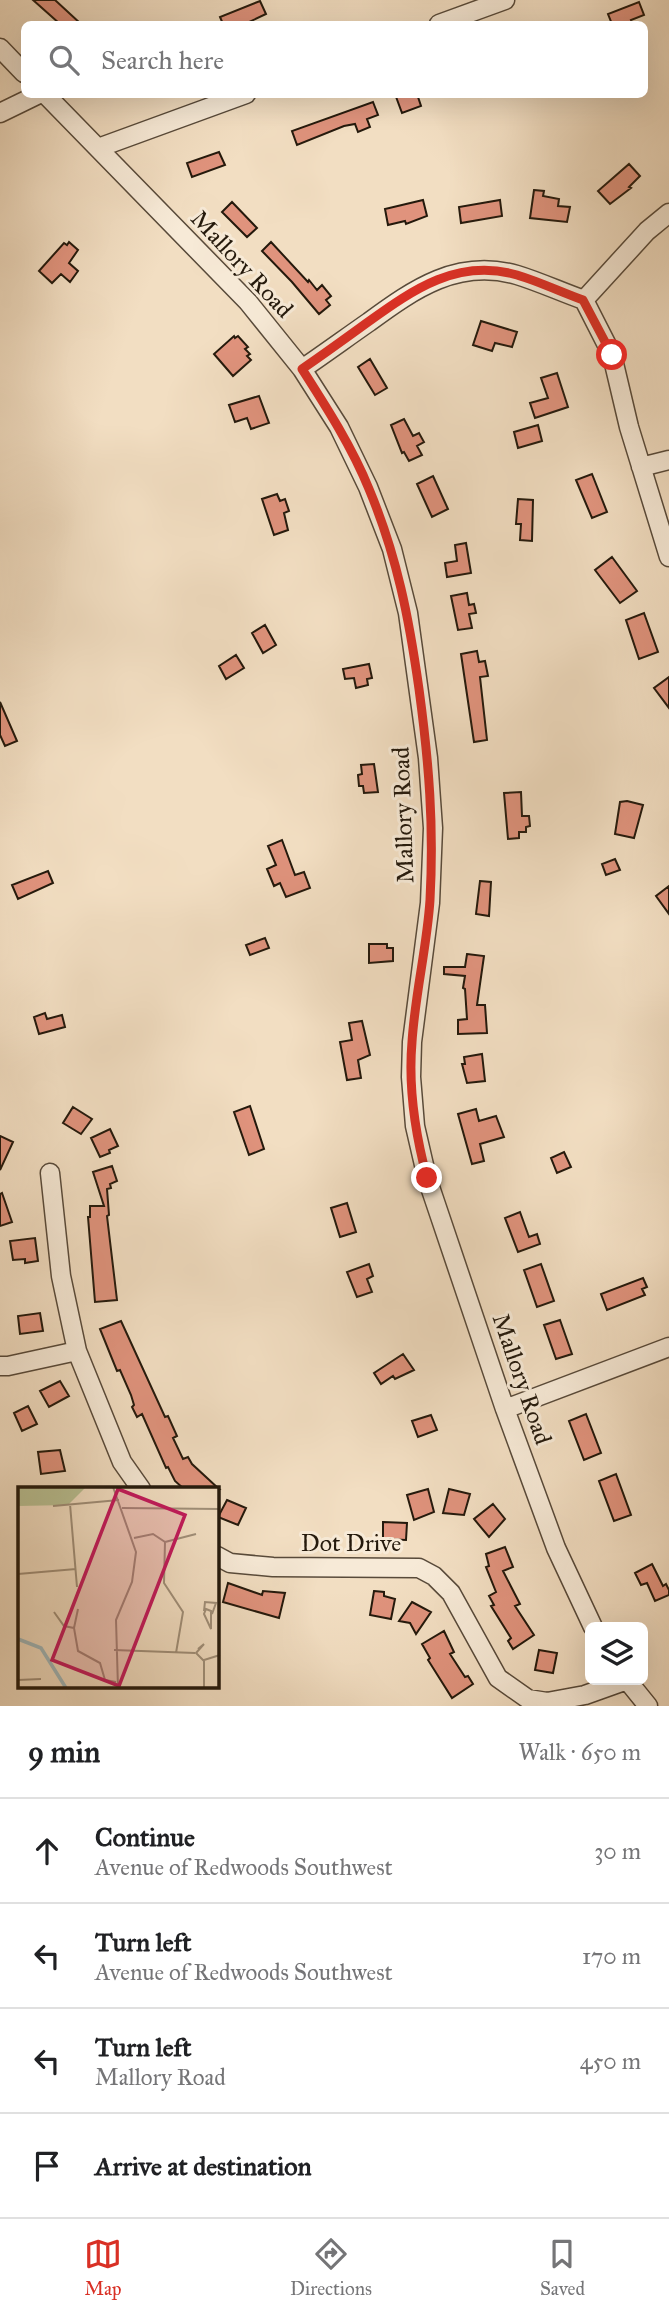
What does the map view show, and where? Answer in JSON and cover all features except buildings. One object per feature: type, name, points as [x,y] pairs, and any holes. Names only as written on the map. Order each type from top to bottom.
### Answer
[{"type":"street","points":[[447,21],[505,0]]},
{"type":"street","points":[[0,48],[21,70]]},
{"type":"street","points":[[0,113],[31,98]]},
{"type":"street","name":"Mallory Road","points":[[49,98],[247,302],[302,369],[339,427],[368,487],[392,549],[408,613],[428,758],[433,828],[430,903],[412,1042],[413,1113],[427,1178],[505,1409],[556,1548],[591,1622]]},
{"type":"street","points":[[98,148],[235,98]]},
{"type":"street","points":[[583,300],[647,231],[669,213]]},
{"type":"street","points":[[302,369],[410,292],[453,274],[486,271],[516,275],[583,300],[612,355],[641,467],[669,556]]},
{"type":"street","points":[[641,467],[669,460]]},
{"type":"street","points":[[50,1173],[61,1276],[77,1351],[122,1462],[140,1487]]},
{"type":"street","points":[[505,1409],[669,1347]]},
{"type":"street","points":[[0,1366],[77,1351]]},
{"type":"street","name":"Dot Drive","points":[[219,1557],[230,1563],[273,1567],[419,1568],[434,1576],[451,1593],[498,1678],[528,1699],[547,1702],[585,1695],[613,1685]]},
{"type":"street","points":[[631,1685],[648,1706]]},
{"type":"route","points":[[427,1178],[415,1126],[411,1077],[412,1042],[430,903],[433,828],[428,758],[408,613],[392,549],[368,487],[339,427],[302,369],[410,292],[453,274],[486,271],[516,275],[583,300],[612,355]]}]
